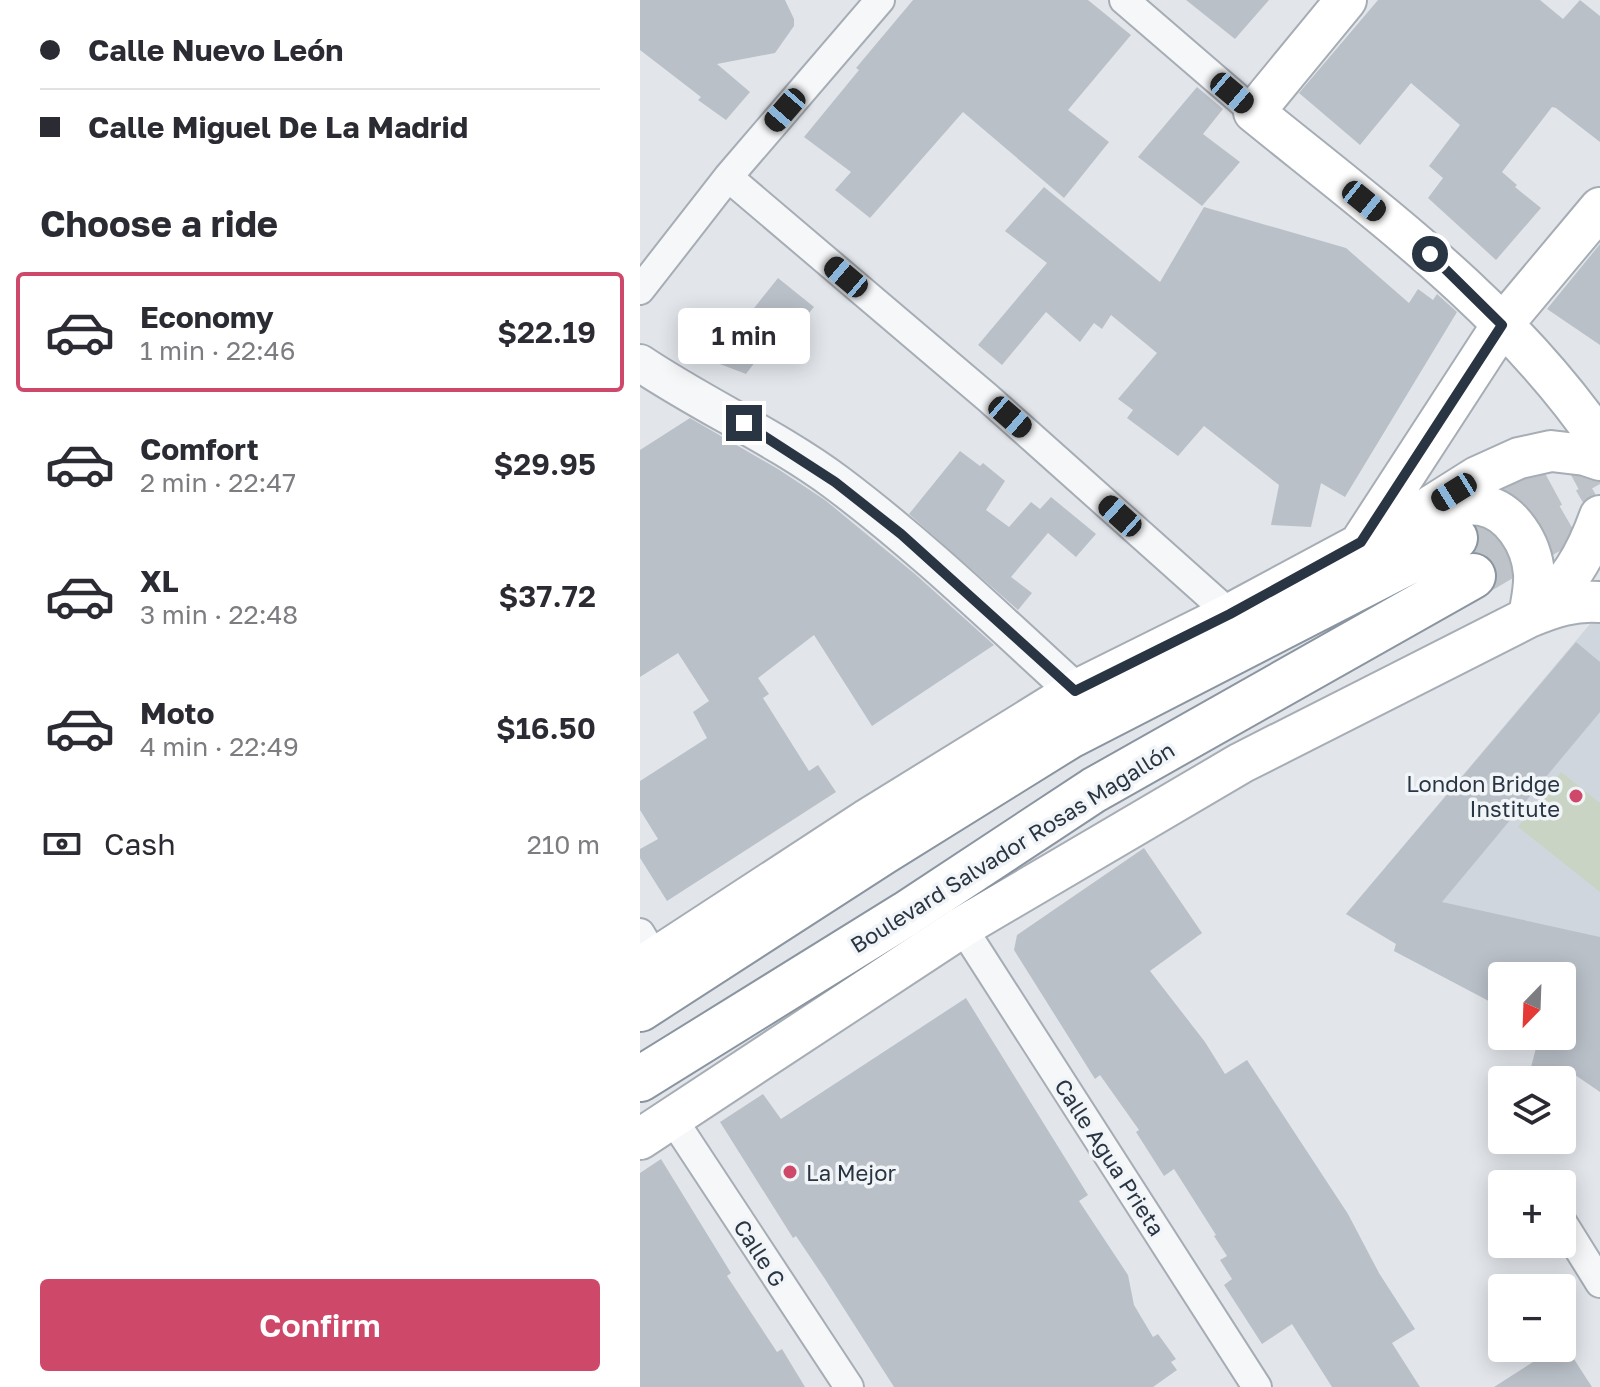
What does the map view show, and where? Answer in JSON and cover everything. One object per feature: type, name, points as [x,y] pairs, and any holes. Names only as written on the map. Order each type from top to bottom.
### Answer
[{"type":"highway","points":[[640,1009],[1068,737],[1453,540]]},
{"type":"highway","name":"Boulevard Salvador Rosas Magallón","points":[[640,1079],[906,914],[1094,790],[1453,540]]},
{"type":"main road","points":[[1346,0],[1254,112],[1430,254],[1553,380],[1600,441]]},
{"type":"main road","points":[[1361,542],[1502,325],[1600,208]]},
{"type":"main road","points":[[1453,540],[1477,477],[1519,458],[1551,451],[1600,460]]},
{"type":"main road","points":[[1453,540],[1481,505],[1506,515],[1530,555],[1534,575],[1529,617]]},
{"type":"main road","points":[[1529,617],[1555,596],[1572,576],[1600,516]]},
{"type":"main road","points":[[645,953],[1075,691],[1230,614],[1361,542],[1453,540]]},
{"type":"main road","points":[[656,1128],[962,927],[1241,763],[1529,617],[1556,606],[1584,601],[1600,602]]},
{"type":"street","points":[[640,290],[728,177],[880,0]]},
{"type":"street","points":[[1124,0],[1254,112]]},
{"type":"street","points":[[728,177],[988,398],[1230,614]]},
{"type":"street","points":[[640,363],[744,423],[835,482],[901,534],[1075,691]]},
{"type":"street","name":"Calle Agua Prieta","points":[[962,927],[1257,1387]]},
{"type":"street","name":"Calle G","points":[[656,1128],[849,1387]]},
{"type":"street","points":[[1576,1244],[1600,1283]]},
{"type":"shaded area","points":[[1595,618],[1600,623],[1600,1015],[1576,990],[1576,962],[1488,962],[1488,1000],[1394,951],[1396,943],[1346,914]]},
{"type":"green space","points":[[1561,772],[1600,803],[1600,892],[1518,827]]},
{"type":"building","points":[[640,0],[785,0],[794,26],[775,53],[717,64],[750,92],[726,120],[640,50]]},
{"type":"building","points":[[913,0],[1088,0],[1131,35],[1068,110],[1109,142],[1064,198],[963,112],[870,218],[835,190],[851,172],[804,137]]},
{"type":"building","points":[[1186,0],[1269,0],[1235,39]]},
{"type":"building","points":[[1378,0],[1540,0],[1563,19],[1580,0],[1600,16],[1600,142],[1552,107],[1502,172],[1541,208],[1496,260],[1428,198],[1443,178],[1429,166],[1460,125],[1411,83],[1360,145],[1299,93]]},
{"type":"building","points":[[1197,87],[1223,109],[1203,134],[1240,162],[1202,206],[1138,157]]},
{"type":"building","points":[[1044,187],[1160,282],[1204,207],[1346,248],[1409,303],[1418,289],[1433,300],[1437,294],[1457,312],[1345,497],[1321,483],[1311,527],[1271,525],[1279,485],[1204,426],[1178,456],[1127,418],[1133,410],[1118,399],[1157,353],[1111,315],[1102,329],[1094,323],[1080,342],[1046,312],[1002,365],[978,345],[1047,263],[1005,231]]},
{"type":"building","points":[[1600,244],[1600,345],[1547,309]]},
{"type":"building","points":[[778,278],[814,307],[780,348],[771,341],[746,374],[712,361]]},
{"type":"building","points":[[690,418],[825,500],[915,574],[994,645],[872,726],[814,635],[758,678],[769,694],[763,698],[809,771],[818,765],[836,792],[667,901],[640,858],[640,849],[658,839],[640,810],[640,781],[707,738],[693,712],[709,701],[678,653],[640,677],[640,450]]},
{"type":"building","points":[[960,451],[980,466],[983,463],[1005,481],[986,510],[1009,527],[1031,502],[1040,509],[1051,497],[1096,534],[1076,557],[1048,533],[1011,577],[1032,593],[1018,610],[909,514]]},
{"type":"building","points":[[1576,642],[1600,662],[1600,712],[1442,902],[1600,937],[1600,1092],[1576,1076],[1576,1066],[1531,1066],[1535,1050],[1576,1050],[1576,962],[1488,962],[1488,1001],[1394,951],[1396,944],[1346,914]]},
{"type":"building","points":[[1144,848],[1202,933],[1150,971],[1205,1042],[1225,1074],[1247,1060],[1348,1214],[1379,1273],[1415,1329],[1392,1343],[1420,1387],[1332,1387],[1292,1324],[1262,1344],[1224,1285],[1232,1279],[1220,1260],[1227,1256],[1216,1235],[1174,1169],[1164,1176],[1136,1132],[1139,1130],[1100,1075],[1095,1079],[1014,950],[1017,935]]},
{"type":"building","points":[[966,998],[1088,1195],[1079,1201],[1128,1275],[1134,1305],[1153,1337],[1158,1334],[1176,1359],[1171,1362],[1177,1370],[1153,1387],[894,1387],[796,1236],[793,1238],[720,1122],[763,1094],[781,1119]]},
{"type":"building","points":[[661,1159],[731,1273],[727,1276],[777,1352],[782,1349],[805,1387],[640,1387],[640,1173]]},
{"type":"building","points":[[1533,1362],[1576,1362],[1592,1387],[1494,1387]]},
{"type":"tunnel","points":[[1455,538],[1600,459]]},
{"type":"tunnel","points":[[1473,576],[1600,502]]},
{"type":"place","name":"London Bridge Institute","points":[[1576,796]]},
{"type":"place","name":"La Mejor","points":[[790,1172]]},
{"type":"route","points":[[744,423],[835,482],[901,534],[1075,691],[1230,614],[1361,542],[1502,325],[1430,254]]}]
